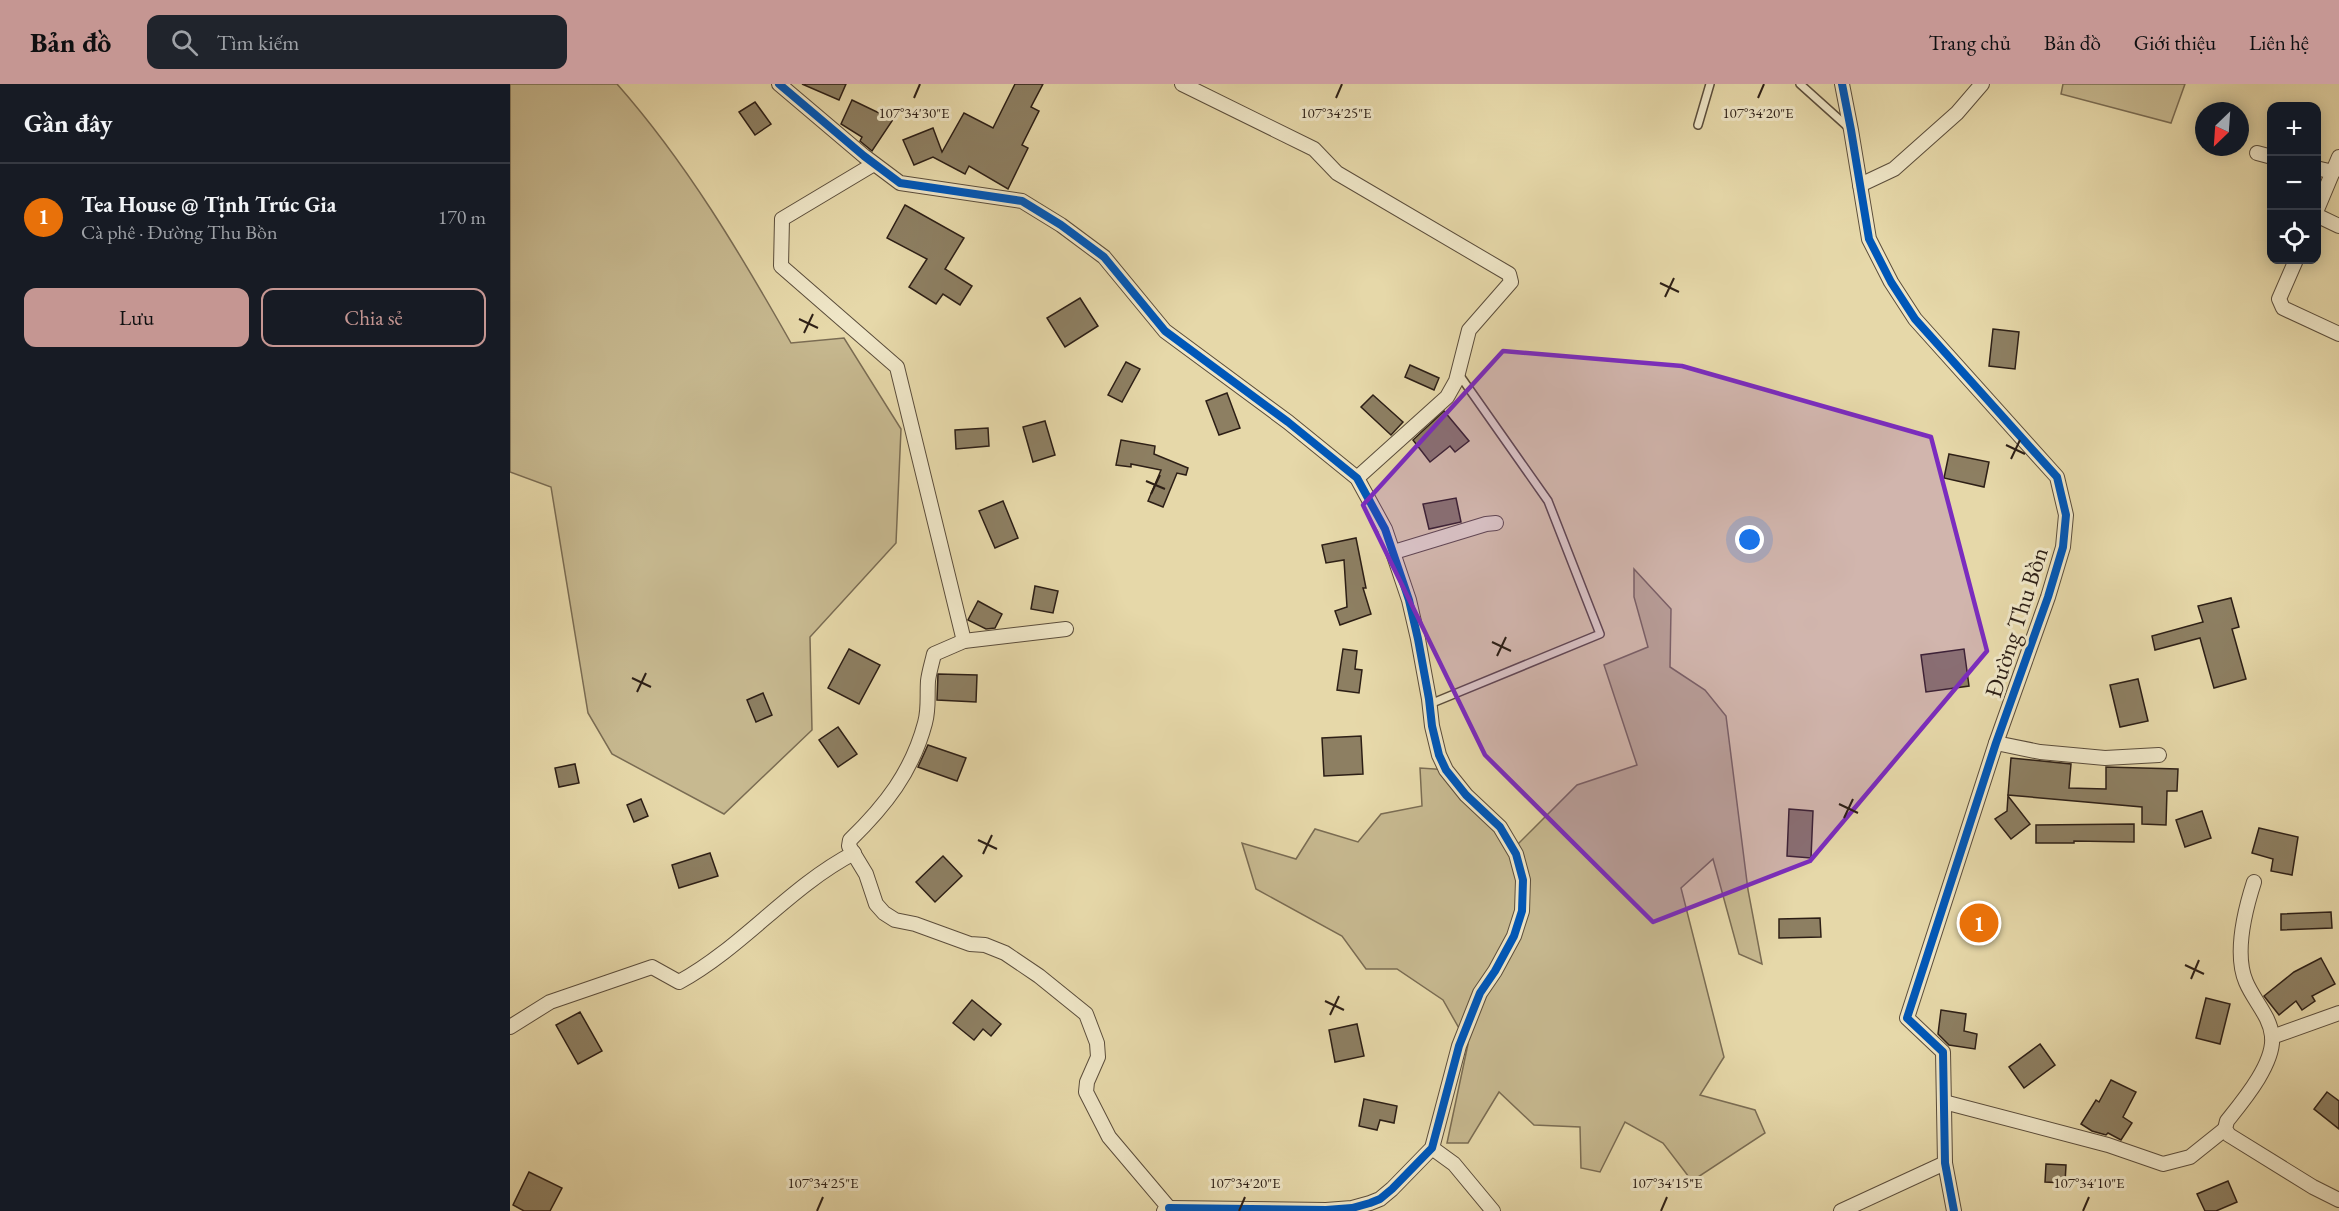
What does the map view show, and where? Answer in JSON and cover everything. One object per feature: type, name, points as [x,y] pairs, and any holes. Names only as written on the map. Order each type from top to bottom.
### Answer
[{"type":"street","points":[[779,84],[900,183],[1022,201],[1061,225],[1104,257],[1165,331],[1288,422],[1357,478],[1385,529],[1394,552],[1418,639],[1439,755],[1446,770],[1466,795],[1500,827],[1516,854],[1523,880],[1522,911],[1514,936],[1480,993],[1460,1046],[1432,1148],[1380,1199],[1352,1208],[1326,1210],[1167,1209],[1109,1137],[1086,1092],[1087,1082],[1098,1057],[1097,1042],[1086,1014],[1039,976],[1005,953],[985,945],[970,944],[915,924],[895,920],[876,904],[866,874],[849,846],[850,840],[888,801],[913,758],[925,724],[929,702],[928,679],[934,654],[964,640],[1066,629]]},
{"type":"street","points":[[1182,84],[1314,148],[1336,173],[1509,273],[1511,282],[1469,330],[1456,381],[1446,397],[1357,478]]},
{"type":"street","name":"Đường Thu Bồn","points":[[1842,84],[1869,239],[1891,282],[1915,319],[2057,477],[2066,515],[2063,547],[2048,597],[1996,743],[1906,1018],[1943,1052],[1945,1163],[1954,1211]]},
{"type":"street","points":[[1860,184],[1894,169],[1957,113],[1982,84]]},
{"type":"street","points":[[2257,153],[2268,156]]},
{"type":"street","points":[[2318,210],[2339,157]]},
{"type":"street","points":[[874,164],[782,219],[781,266],[897,367],[964,640]]},
{"type":"street","points":[[2321,169],[2333,172]]},
{"type":"street","points":[[2321,217],[2339,226]]},
{"type":"street","points":[[2294,264],[2278,299],[2283,308],[2339,334]]},
{"type":"street","points":[[1394,552],[1496,523]]},
{"type":"street","points":[[1996,743],[2040,752],[2105,758],[2159,755]]},
{"type":"street","points":[[510,1027],[550,1002],[652,967],[679,982],[726,951],[829,866],[854,853]]},
{"type":"street","points":[[1944,1101],[2108,1145],[2163,1164],[2190,1157],[2225,1129],[2227,1121],[2260,1077],[2272,1037],[2265,1014],[2245,981],[2242,926],[2254,882]]},
{"type":"street","points":[[2272,1037],[2339,1013]]},
{"type":"street","points":[[2225,1129],[2229,1135],[2313,1187],[2339,1199]]},
{"type":"street","points":[[1432,1148],[1454,1164],[1492,1211]]},
{"type":"street","points":[[1841,1211],[1945,1163]]},
{"type":"lane","points":[[1698,125],[1710,84]]},
{"type":"lane","points":[[1800,84],[1851,130]]},
{"type":"lane","points":[[1430,704],[1600,634],[1548,501],[1458,372]]},
{"type":"highlighted area","points":[[1503,351],[1682,366],[1931,437],[1987,651],[1810,861],[1653,922],[1485,755],[1363,505]]},
{"type":"shaded area","points":[[510,84],[617,84],[689,176],[732,242],[791,343],[844,338],[901,429],[896,543],[810,637],[812,730],[724,814],[612,754],[588,713],[551,487],[510,472]]},
{"type":"shaded area","points":[[2063,84],[2185,84],[2171,123],[2061,94]]},
{"type":"shaded area","points":[[1634,569],[1671,609],[1670,667],[1705,690],[1726,716],[1748,890],[1762,964],[1739,954],[1713,859],[1681,888],[1724,1057],[1700,1095],[1755,1110],[1765,1133],[1692,1181],[1663,1143],[1625,1122],[1600,1172],[1581,1168],[1580,1127],[1534,1125],[1499,1092],[1468,1143],[1447,1143],[1468,1044],[1443,1000],[1397,969],[1366,969],[1342,936],[1256,889],[1242,843],[1296,859],[1315,829],[1358,842],[1381,814],[1422,806],[1420,768],[1450,770],[1517,845],[1577,785],[1637,765],[1604,665],[1648,647],[1634,597]]},
{"type":"building","points":[[802,84],[846,84],[839,100]]},
{"type":"building","points":[[1015,84],[1043,84],[1031,107],[1039,111],[1022,145],[1028,148],[1008,189],[969,166],[965,174],[933,157],[914,165],[903,140],[933,128],[942,152],[964,113],[993,128]]},
{"type":"building","points":[[852,100],[879,113],[881,109],[894,118],[872,151],[860,141],[862,137],[841,124]]},
{"type":"building","points":[[755,102],[771,124],[755,135],[739,112]]},
{"type":"building","points":[[905,205],[964,238],[945,269],[972,286],[960,305],[943,294],[936,304],[909,287],[927,259],[887,238]]},
{"type":"building","points":[[1080,298],[1098,326],[1065,347],[1047,318]]},
{"type":"building","points":[[1993,329],[2019,332],[2015,369],[1989,366]]},
{"type":"building","points":[[1126,362],[1140,369],[1122,402],[1108,395]]},
{"type":"building","points":[[1410,365],[1439,378],[1434,390],[1405,377]]},
{"type":"building","points":[[1227,393],[1240,428],[1219,435],[1206,401]]},
{"type":"building","points":[[1373,395],[1403,422],[1391,435],[1361,407]]},
{"type":"building","points":[[1444,411],[1469,441],[1455,452],[1450,446],[1430,462],[1413,440]]},
{"type":"building","points":[[1045,421],[1055,455],[1033,462],[1023,427]]},
{"type":"building","points":[[988,428],[989,446],[956,449],[955,430]]},
{"type":"building","points":[[1121,440],[1155,446],[1154,454],[1188,468],[1186,475],[1177,473],[1163,507],[1148,501],[1161,470],[1131,464],[1131,467],[1116,465]]},
{"type":"building","points":[[1949,454],[1989,462],[1984,487],[1944,478]]},
{"type":"building","points":[[1456,498],[1461,522],[1429,529],[1423,504]]},
{"type":"building","points":[[1003,501],[1018,538],[995,548],[979,511]]},
{"type":"building","points":[[1356,538],[1366,588],[1363,588],[1371,614],[1340,625],[1335,611],[1347,607],[1344,560],[1326,563],[1322,545]]},
{"type":"building","points":[[1035,586],[1058,591],[1053,613],[1031,609]]},
{"type":"building","points":[[2231,598],[2239,627],[2232,629],[2246,679],[2214,688],[2200,638],[2155,650],[2152,636],[2203,622],[2198,606]]},
{"type":"building","points":[[978,601],[1002,614],[995,628],[986,629],[968,620]]},
{"type":"building","points":[[849,649],[880,665],[859,704],[828,688]]},
{"type":"building","points":[[1343,649],[1357,651],[1355,669],[1362,670],[1359,693],[1337,690]]},
{"type":"building","points":[[1964,649],[1969,686],[1926,692],[1921,655]]},
{"type":"building","points":[[938,674],[977,675],[976,702],[937,700]]},
{"type":"building","points":[[2138,679],[2148,721],[2120,727],[2110,685]]},
{"type":"building","points":[[763,693],[772,715],[756,722],[747,700]]},
{"type":"building","points":[[838,727],[857,754],[838,767],[819,740]]},
{"type":"building","points":[[1361,736],[1363,774],[1324,776],[1322,738]]},
{"type":"building","points":[[928,745],[966,758],[957,781],[918,767]]},
{"type":"building","points":[[2011,758],[2071,764],[2069,788],[2106,789],[2106,767],[2178,769],[2177,791],[2167,791],[2166,825],[2142,824],[2142,807],[2008,795]]},
{"type":"building","points":[[575,764],[579,783],[559,787],[555,768]]},
{"type":"building","points":[[2008,796],[2030,824],[2011,839],[1995,819],[2007,811]]},
{"type":"building","points":[[641,799],[648,816],[634,822],[627,805]]},
{"type":"building","points":[[1789,809],[1813,811],[1811,858],[1787,856]]},
{"type":"building","points":[[2202,811],[2211,838],[2185,847],[2176,820]]},
{"type":"building","points":[[2134,824],[2134,842],[2036,843],[2036,825]]},
{"type":"building","points":[[2259,828],[2298,837],[2292,875],[2271,871],[2273,859],[2252,853]]},
{"type":"building","points":[[710,853],[718,876],[679,888],[672,865]]},
{"type":"building","points":[[943,856],[962,876],[935,902],[916,882]]},
{"type":"building","points":[[2331,912],[2332,928],[2281,930],[2281,914]]},
{"type":"building","points":[[1820,918],[1821,937],[1779,938],[1779,919]]},
{"type":"building","points":[[2321,958],[2335,984],[2312,996],[2315,1001],[2302,1010],[2296,1001],[2279,1015],[2264,996],[2294,972]]},
{"type":"building","points":[[2206,998],[2230,1004],[2220,1044],[2196,1038]]},
{"type":"building","points":[[972,1000],[1001,1024],[991,1036],[983,1029],[974,1040],[953,1023]]},
{"type":"building","points":[[1941,1010],[1966,1014],[1964,1031],[1977,1034],[1975,1049],[1949,1045],[1938,1034]]},
{"type":"building","points":[[580,1012],[602,1051],[578,1064],[556,1025]]},
{"type":"building","points":[[1357,1024],[1364,1056],[1335,1062],[1329,1030]]},
{"type":"building","points":[[2040,1044],[2055,1065],[2024,1088],[2009,1067]]},
{"type":"building","points":[[2111,1080],[2136,1092],[2123,1117],[2132,1123],[2121,1140],[2108,1133],[2106,1135],[2092,1131],[2081,1124],[2096,1100],[2099,1102]]},
{"type":"building","points":[[2327,1092],[2339,1101],[2339,1129],[2314,1109]]},
{"type":"building","points":[[1364,1099],[1397,1106],[1394,1123],[1380,1120],[1377,1130],[1359,1126]]},
{"type":"building","points":[[2046,1164],[2066,1165],[2065,1183],[2045,1182]]},
{"type":"building","points":[[529,1172],[562,1188],[550,1211],[524,1211],[513,1205]]},
{"type":"building","points":[[2228,1181],[2237,1202],[2216,1211],[2205,1211],[2197,1194]]},
{"type":"cycle path","points":[[779,84],[864,156],[900,183],[1022,201],[1061,225],[1104,257],[1165,331],[1288,422],[1357,478],[1385,529],[1409,600],[1439,755],[1446,770],[1466,795],[1500,827],[1516,854],[1523,880],[1522,911],[1514,936],[1480,993],[1459,1046],[1432,1148],[1392,1189],[1380,1199],[1352,1208],[1326,1210],[1169,1208]]},
{"type":"cycle path","points":[[1842,84],[1869,239],[1891,282],[1915,319],[2057,477],[2066,515],[2063,547],[2048,597],[1996,743],[1907,1018],[1943,1052],[1945,1163],[1954,1211]]},
{"type":"place","name":"Tea House @ Tịnh Trúc Gia","points":[[1979,923]]}]
